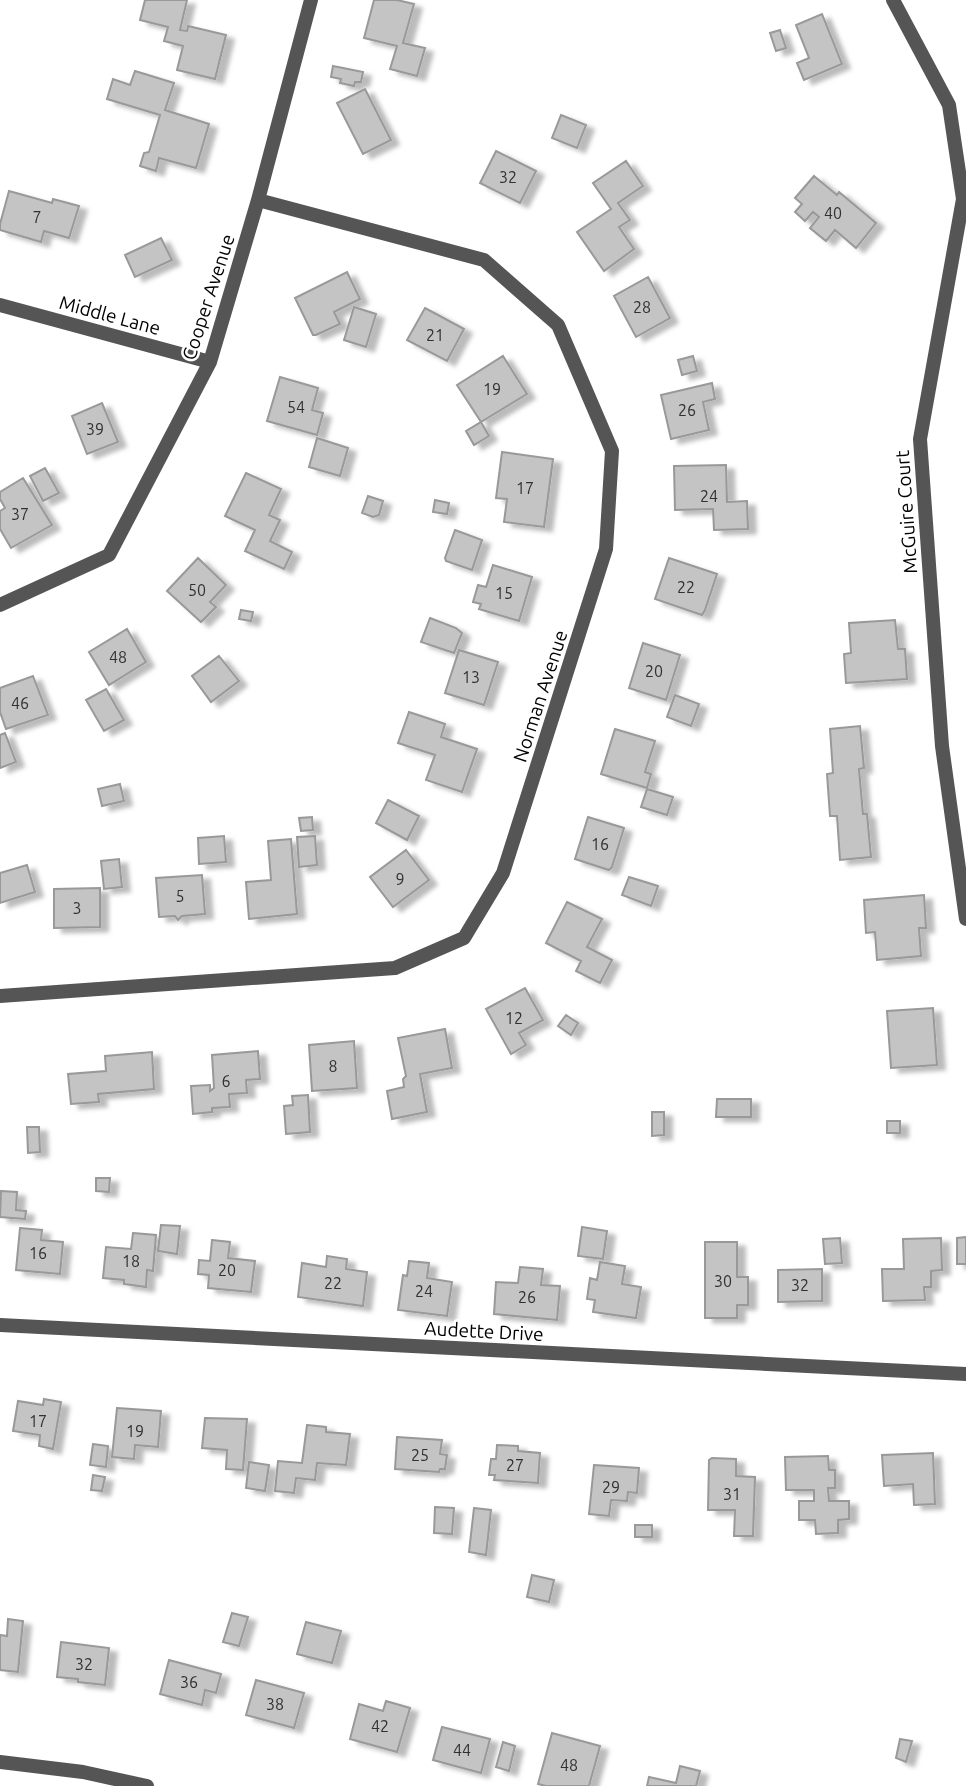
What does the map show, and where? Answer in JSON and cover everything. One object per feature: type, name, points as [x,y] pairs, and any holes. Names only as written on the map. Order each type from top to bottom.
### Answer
[{"type":"street","name":"Cooper Avenue","points":[[0,605],[109,555],[211,362],[258,200],[311,0]]},
{"type":"street","name":"McGuire Court","points":[[893,0],[949,106],[963,199],[920,439],[942,746],[966,919]]},
{"type":"street","name":"Norman Avenue","points":[[0,996],[396,968],[464,938],[503,873],[606,549],[612,451],[558,325],[484,260],[258,200]]},
{"type":"street","name":"Middle Lane","points":[[0,305],[211,362]]},
{"type":"street","name":"Audette Drive","points":[[0,1325],[966,1374]]},
{"type":"street","points":[[0,1762],[83,1772],[147,1786]]},
{"type":"building","points":[[145,0],[187,0],[180,30],[187,31],[188,26],[226,35],[215,79],[177,70],[183,46],[164,41],[168,27],[140,20]]},
{"type":"building","points":[[374,0],[397,0],[414,4],[403,43],[425,48],[417,76],[390,69],[397,46],[364,38]]},
{"type":"building","points":[[822,14],[842,64],[804,80],[797,63],[809,58],[796,25]]},
{"type":"building","points":[[780,30],[786,48],[776,51],[770,33]]},
{"type":"building","points":[[333,66],[363,72],[361,82],[355,82],[354,86],[340,83],[341,79],[331,77]]},
{"type":"building","points":[[135,71],[174,83],[165,110],[209,124],[196,168],[159,158],[156,171],[140,166],[144,153],[149,152],[160,115],[107,99],[113,79],[130,85]]},
{"type":"building","points":[[365,89],[391,140],[363,154],[337,103]]},
{"type":"building","points":[[561,115],[586,125],[577,148],[552,138]]},
{"type":"building","points":[[496,151],[536,171],[520,203],[480,183]]},
{"type":"building","points":[[626,161],[643,186],[618,203],[630,220],[619,227],[634,249],[604,271],[577,232],[611,209],[593,183]]},
{"type":"building","points":[[814,176],[837,195],[839,192],[876,223],[856,248],[835,230],[826,241],[810,228],[819,217],[813,212],[805,221],[795,212],[802,204],[795,198]]},
{"type":"building","points":[[9,191],[52,203],[53,199],[79,206],[69,238],[44,231],[41,242],[0,230]]},
{"type":"building","points":[[161,238],[172,260],[135,277],[125,255]]},
{"type":"building","points":[[347,272],[360,299],[334,312],[340,324],[313,335],[295,298]]},
{"type":"building","points":[[648,277],[670,318],[636,337],[614,296]]},
{"type":"building","points":[[354,307],[376,314],[366,347],[344,340]]},
{"type":"building","points":[[425,308],[464,329],[447,361],[407,340]]},
{"type":"building","points":[[503,356],[527,394],[481,422],[457,385]]},
{"type":"building","points":[[693,356],[697,371],[682,375],[678,360]]},
{"type":"building","points":[[280,377],[318,388],[312,410],[323,413],[317,435],[267,421]]},
{"type":"building","points":[[712,383],[715,399],[703,402],[709,430],[671,439],[661,395]]},
{"type":"building","points":[[102,403],[118,442],[87,454],[72,416]]},
{"type":"building","points":[[481,422],[489,436],[474,445],[466,431]]},
{"type":"building","points":[[317,438],[348,448],[340,476],[309,467]]},
{"type":"building","points":[[502,452],[553,459],[544,527],[504,522],[507,499],[496,498]]},
{"type":"building","points":[[726,465],[727,502],[747,501],[748,529],[714,530],[713,509],[675,510],[674,466]]},
{"type":"building","points":[[45,468],[59,493],[43,501],[30,476]]},
{"type":"building","points":[[246,473],[281,489],[269,515],[280,520],[270,541],[292,552],[284,569],[245,551],[255,530],[225,516]]},
{"type":"building","points":[[23,478],[52,525],[11,548],[0,529],[0,511],[5,508],[0,492]]},
{"type":"building","points":[[368,496],[383,501],[379,515],[373,517],[362,513]]},
{"type":"building","points":[[435,500],[449,503],[447,514],[433,512]]},
{"type":"building","points":[[455,530],[482,540],[472,570],[446,561]]},
{"type":"building","points":[[198,558],[226,585],[210,602],[216,607],[201,622],[167,591]]},
{"type":"building","points":[[669,558],[717,574],[702,615],[655,599]]},
{"type":"building","points":[[493,565],[532,577],[519,621],[479,609],[481,604],[473,602],[478,585],[486,587]]},
{"type":"building","points":[[241,610],[253,612],[251,621],[239,619]]},
{"type":"building","points":[[430,618],[462,633],[454,653],[421,642]]},
{"type":"building","points":[[895,620],[898,649],[905,649],[907,679],[846,683],[844,654],[851,653],[849,623]]},
{"type":"building","points":[[127,629],[146,662],[109,685],[89,652]]},
{"type":"building","points":[[643,643],[680,655],[666,700],[629,688]]},
{"type":"building","points":[[459,650],[498,662],[484,705],[445,693]]},
{"type":"building","points":[[219,656],[239,681],[211,702],[192,676]]},
{"type":"building","points":[[33,676],[48,715],[6,729],[0,712],[0,688]]},
{"type":"building","points":[[106,689],[124,720],[104,731],[86,700]]},
{"type":"building","points":[[675,695],[699,704],[691,726],[667,717]]},
{"type":"building","points":[[409,712],[445,724],[441,737],[477,749],[462,792],[426,780],[435,755],[398,743]]},
{"type":"building","points":[[860,726],[864,768],[859,769],[863,814],[867,814],[871,857],[840,860],[837,816],[830,816],[827,774],[833,773],[830,729]]},
{"type":"building","points":[[615,729],[655,741],[645,772],[651,774],[647,788],[601,774]]},
{"type":"building","points":[[5,733],[16,762],[0,768],[0,735]]},
{"type":"building","points":[[120,784],[124,801],[102,806],[98,789]]},
{"type":"building","points":[[647,789],[673,797],[667,815],[641,807]]},
{"type":"building","points":[[388,800],[419,816],[407,840],[376,823]]},
{"type":"building","points":[[312,817],[313,830],[301,831],[299,818]]},
{"type":"building","points":[[588,817],[624,828],[609,870],[575,859]]},
{"type":"building","points":[[224,836],[226,862],[199,864],[198,838]]},
{"type":"building","points":[[315,836],[317,865],[299,867],[297,837]]},
{"type":"building","points":[[291,839],[297,914],[249,919],[246,882],[271,880],[268,841]]},
{"type":"building","points":[[406,850],[429,880],[393,907],[370,877]]},
{"type":"building","points":[[119,859],[122,887],[104,889],[101,861]]},
{"type":"building","points":[[27,865],[35,892],[0,903],[0,873]]},
{"type":"building","points":[[202,875],[205,914],[182,916],[178,920],[175,916],[159,917],[156,878]]},
{"type":"building","points":[[629,877],[658,886],[651,906],[622,895]]},
{"type":"building","points":[[100,888],[100,927],[54,928],[54,889]]},
{"type":"building","points":[[924,895],[926,928],[919,928],[921,956],[877,960],[875,932],[866,933],[864,900]]},
{"type":"building","points":[[567,902],[602,919],[587,947],[612,960],[600,983],[576,971],[581,961],[546,943]]},
{"type":"building","points":[[525,988],[543,1020],[519,1033],[526,1045],[511,1054],[486,1009]]},
{"type":"building","points":[[933,1008],[937,1065],[891,1068],[887,1011]]},
{"type":"building","points":[[566,1015],[578,1023],[571,1035],[558,1026]]},
{"type":"building","points":[[445,1029],[452,1068],[420,1074],[427,1112],[392,1119],[387,1091],[404,1087],[403,1079],[406,1076],[398,1038]]},
{"type":"building","points":[[354,1041],[357,1088],[312,1091],[309,1045]]},
{"type":"building","points":[[258,1051],[260,1079],[246,1080],[247,1093],[229,1094],[230,1107],[212,1108],[212,1112],[193,1114],[191,1086],[210,1085],[210,1091],[214,1088],[212,1055]]},
{"type":"building","points":[[152,1052],[154,1089],[98,1094],[99,1102],[71,1104],[68,1074],[106,1071],[105,1056]]},
{"type":"building","points":[[308,1095],[310,1132],[286,1134],[284,1106],[293,1105],[292,1096]]},
{"type":"building","points":[[717,1099],[751,1099],[751,1117],[716,1117]]},
{"type":"building","points":[[652,1112],[664,1112],[664,1135],[652,1136]]},
{"type":"building","points":[[887,1121],[900,1121],[900,1133],[887,1133]]},
{"type":"building","points":[[27,1127],[39,1127],[40,1152],[28,1153]]},
{"type":"building","points":[[96,1178],[110,1178],[109,1192],[96,1191]]},
{"type":"building","points":[[1,1191],[17,1192],[16,1210],[26,1211],[25,1219],[0,1217]]},
{"type":"building","points":[[161,1225],[180,1226],[177,1254],[158,1251]]},
{"type":"building","points":[[582,1227],[607,1231],[603,1259],[578,1256]]},
{"type":"building","points":[[20,1228],[42,1230],[41,1240],[63,1242],[60,1274],[16,1270]]},
{"type":"building","points":[[133,1233],[156,1235],[153,1271],[147,1270],[146,1287],[124,1284],[124,1280],[103,1278],[106,1247],[131,1249]]},
{"type":"building","points":[[966,1237],[966,1264],[957,1264],[957,1238]]},
{"type":"building","points":[[840,1238],[842,1263],[825,1264],[823,1239]]},
{"type":"building","points":[[941,1238],[942,1270],[931,1271],[931,1287],[924,1287],[925,1300],[883,1301],[882,1269],[904,1269],[903,1239]]},
{"type":"building","points":[[212,1240],[230,1242],[228,1258],[255,1261],[251,1292],[208,1288],[209,1275],[198,1274],[199,1260],[210,1261]]},
{"type":"building","points":[[705,1242],[737,1242],[737,1277],[748,1277],[748,1305],[737,1305],[737,1318],[705,1318]]},
{"type":"building","points":[[327,1256],[347,1259],[346,1269],[367,1272],[363,1306],[298,1297],[302,1263],[326,1267]]},
{"type":"building","points":[[409,1261],[429,1263],[427,1278],[452,1282],[447,1316],[398,1310],[403,1275],[407,1276]]},
{"type":"building","points":[[600,1262],[625,1266],[622,1284],[641,1287],[636,1318],[593,1312],[595,1300],[587,1299],[590,1278],[597,1280]]},
{"type":"building","points":[[520,1267],[543,1269],[541,1285],[560,1286],[557,1320],[494,1314],[496,1282],[518,1283]]},
{"type":"building","points":[[822,1269],[822,1301],[778,1302],[778,1270]]},
{"type":"building","points":[[44,1399],[61,1402],[53,1449],[39,1446],[40,1435],[13,1431],[18,1401],[43,1405]]},
{"type":"building","points":[[117,1408],[161,1411],[158,1447],[135,1445],[134,1459],[112,1457]]},
{"type":"building","points":[[205,1418],[247,1419],[243,1470],[226,1469],[227,1450],[202,1448]]},
{"type":"building","points":[[307,1425],[326,1427],[326,1432],[350,1434],[346,1465],[317,1463],[315,1480],[296,1478],[294,1493],[275,1491],[278,1461],[302,1463]]},
{"type":"building","points":[[397,1437],[442,1440],[440,1454],[447,1455],[445,1469],[440,1469],[439,1472],[395,1469]]},
{"type":"building","points":[[93,1444],[108,1446],[106,1467],[90,1465]]},
{"type":"building","points":[[497,1445],[518,1446],[518,1451],[540,1453],[538,1483],[494,1480],[495,1475],[489,1475],[491,1459],[496,1459]]},
{"type":"building","points":[[933,1453],[935,1504],[914,1505],[913,1484],[884,1486],[882,1455]]},
{"type":"building","points":[[828,1456],[829,1470],[835,1470],[835,1488],[828,1488],[829,1501],[849,1501],[849,1519],[838,1520],[838,1533],[816,1534],[815,1520],[799,1520],[799,1501],[814,1501],[814,1490],[786,1490],[785,1457]]},
{"type":"building","points":[[736,1459],[736,1476],[755,1477],[753,1536],[734,1536],[735,1510],[708,1510],[709,1460]]},
{"type":"building","points":[[249,1462],[269,1465],[265,1491],[246,1488]]},
{"type":"building","points":[[594,1465],[639,1468],[637,1493],[628,1492],[627,1501],[611,1500],[609,1516],[589,1514]]},
{"type":"building","points":[[93,1475],[105,1477],[102,1491],[91,1490]]},
{"type":"building","points":[[435,1507],[454,1508],[452,1534],[434,1533]]},
{"type":"building","points":[[474,1508],[491,1510],[486,1555],[469,1552]]},
{"type":"building","points":[[635,1525],[652,1525],[652,1537],[635,1537]]},
{"type":"building","points":[[532,1575],[554,1580],[549,1602],[527,1597]]},
{"type":"building","points":[[232,1613],[248,1617],[239,1646],[223,1642]]},
{"type":"building","points":[[8,1619],[23,1621],[18,1672],[0,1670],[0,1635],[7,1636]]},
{"type":"building","points":[[306,1622],[341,1631],[332,1663],[297,1654]]},
{"type":"building","points":[[61,1642],[109,1648],[105,1685],[57,1677]]},
{"type":"building","points":[[169,1660],[221,1674],[216,1693],[205,1690],[202,1705],[160,1694]]},
{"type":"building","points":[[256,1680],[304,1693],[294,1728],[246,1715]]},
{"type":"building","points":[[386,1701],[410,1708],[397,1752],[350,1739],[359,1704],[383,1711]]},
{"type":"building","points":[[442,1727],[490,1739],[481,1773],[433,1760]]},
{"type":"building","points":[[552,1733],[600,1746],[589,1786],[538,1784]]},
{"type":"building","points":[[900,1739],[912,1741],[906,1762],[896,1758]]},
{"type":"building","points":[[503,1742],[515,1746],[509,1771],[496,1767]]},
{"type":"building","points":[[680,1766],[700,1771],[696,1786],[647,1786],[649,1777],[676,1783]]}]
